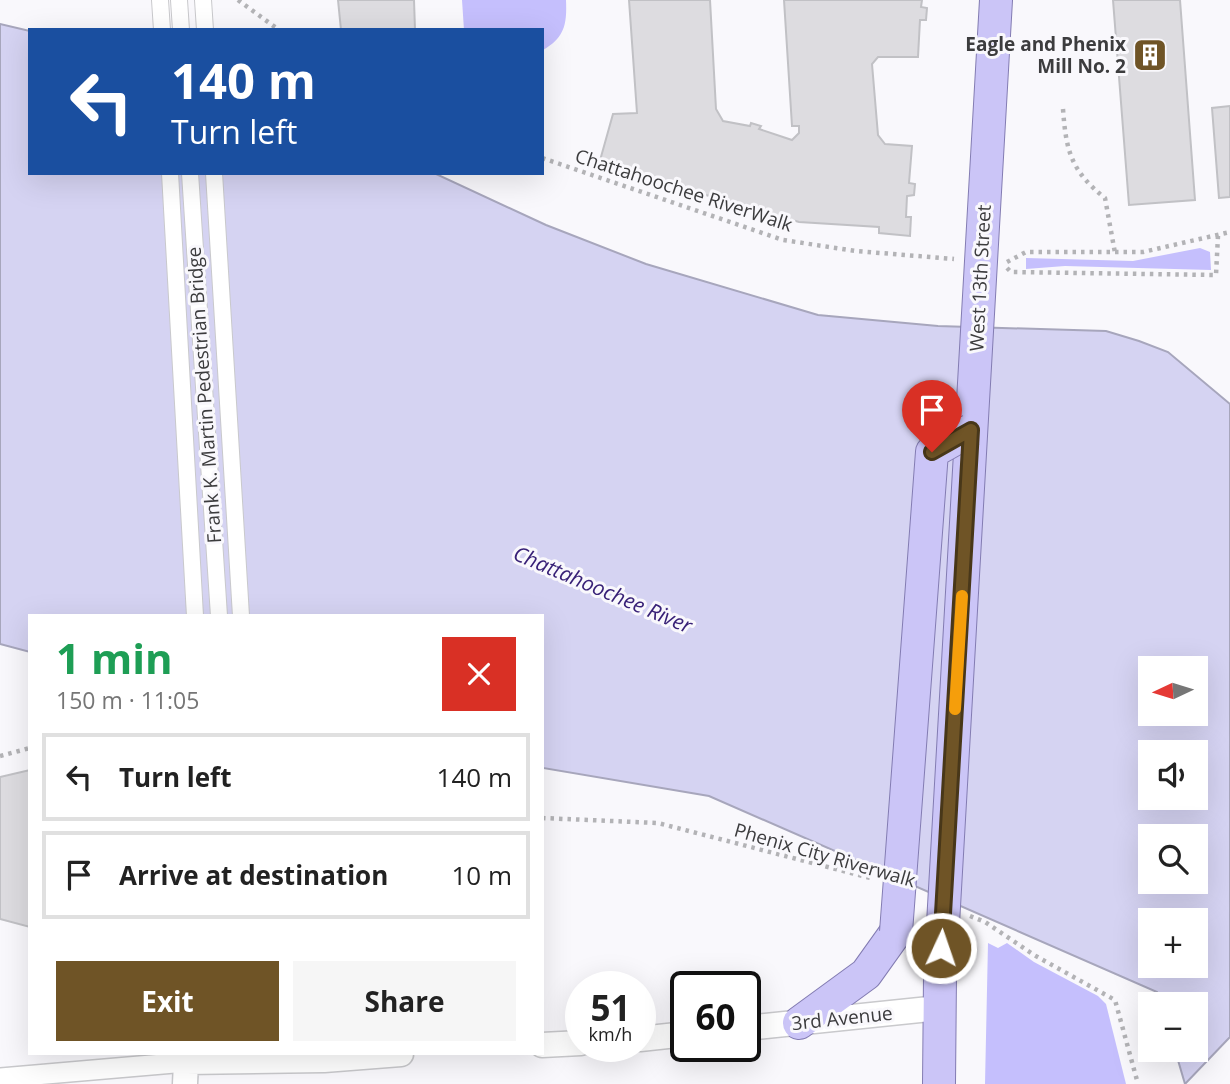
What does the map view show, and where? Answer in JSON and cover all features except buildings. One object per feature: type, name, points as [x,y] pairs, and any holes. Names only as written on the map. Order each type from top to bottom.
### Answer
[{"type":"main road","name":"West 13th Street","points":[[939,1084],[940,976],[996,0]]},
{"type":"main road","points":[[799,1023],[866,974],[896,932],[932,452],[971,430]]},
{"type":"street","points":[[160,0],[162,28]]},
{"type":"street","points":[[179,0],[181,28]]},
{"type":"street","points":[[203,0],[205,28]]},
{"type":"street","points":[[170,175],[195,614]]},
{"type":"street","name":"Frank K. Martin Pedestrian Bridge","points":[[190,175],[219,614]]},
{"type":"street","points":[[214,175],[241,614]]},
{"type":"street","name":"3rd Avenue","points":[[761,1027],[939,1009]]},
{"type":"street","points":[[544,1045],[565,1044]]},
{"type":"street","points":[[0,1078],[388,1055]]},
{"type":"path","points":[[238,0],[276,28]]},
{"type":"path","points":[[1063,109],[1065,142],[1072,162],[1085,182],[1105,198],[1115,253]]},
{"type":"path","name":"Chattahoochee RiverWalk","points":[[544,159],[783,240],[856,251],[959,259]]},
{"type":"path","points":[[1218,236],[1216,275],[1011,272],[1004,264],[1026,251],[1143,253],[1230,232]]},
{"type":"path","points":[[0,756],[28,749]]},
{"type":"path","name":"Phenix City Riverwalk","points":[[544,818],[658,823],[884,882]]},
{"type":"path","points":[[960,912],[985,922],[1034,955],[1115,1000],[1138,1084]]},
{"type":"shaded area","points":[[462,0],[566,0],[563,29],[556,40],[544,49],[544,28],[464,28]]},
{"type":"shaded area","points":[[1200,248],[1210,252],[1211,270],[1065,266],[1026,269],[1026,258],[1133,261]]},
{"type":"shaded area","points":[[988,943],[998,948],[1007,943],[1034,962],[1098,996],[1106,1004],[1126,1084],[985,1084]]},
{"type":"water","name":"Chattahoochee River","points":[[0,24],[28,31],[28,175],[438,175],[546,225],[646,264],[818,315],[938,326],[1106,331],[1139,341],[1168,352],[1230,404],[1230,1037],[1208,1060],[1208,992],[1157,992],[709,796],[544,768],[544,614],[28,614],[28,651],[0,644]]},
{"type":"water","points":[[1179,1062],[1206,1062],[1185,1084]]},
{"type":"slow traffic","points":[[955,709],[962,596]]},
{"type":"place","name":"Eagle and Phenix Mill No. 2","points":[[1150,55]]},
{"type":"route","points":[[932,452],[971,430],[941,948]]}]
